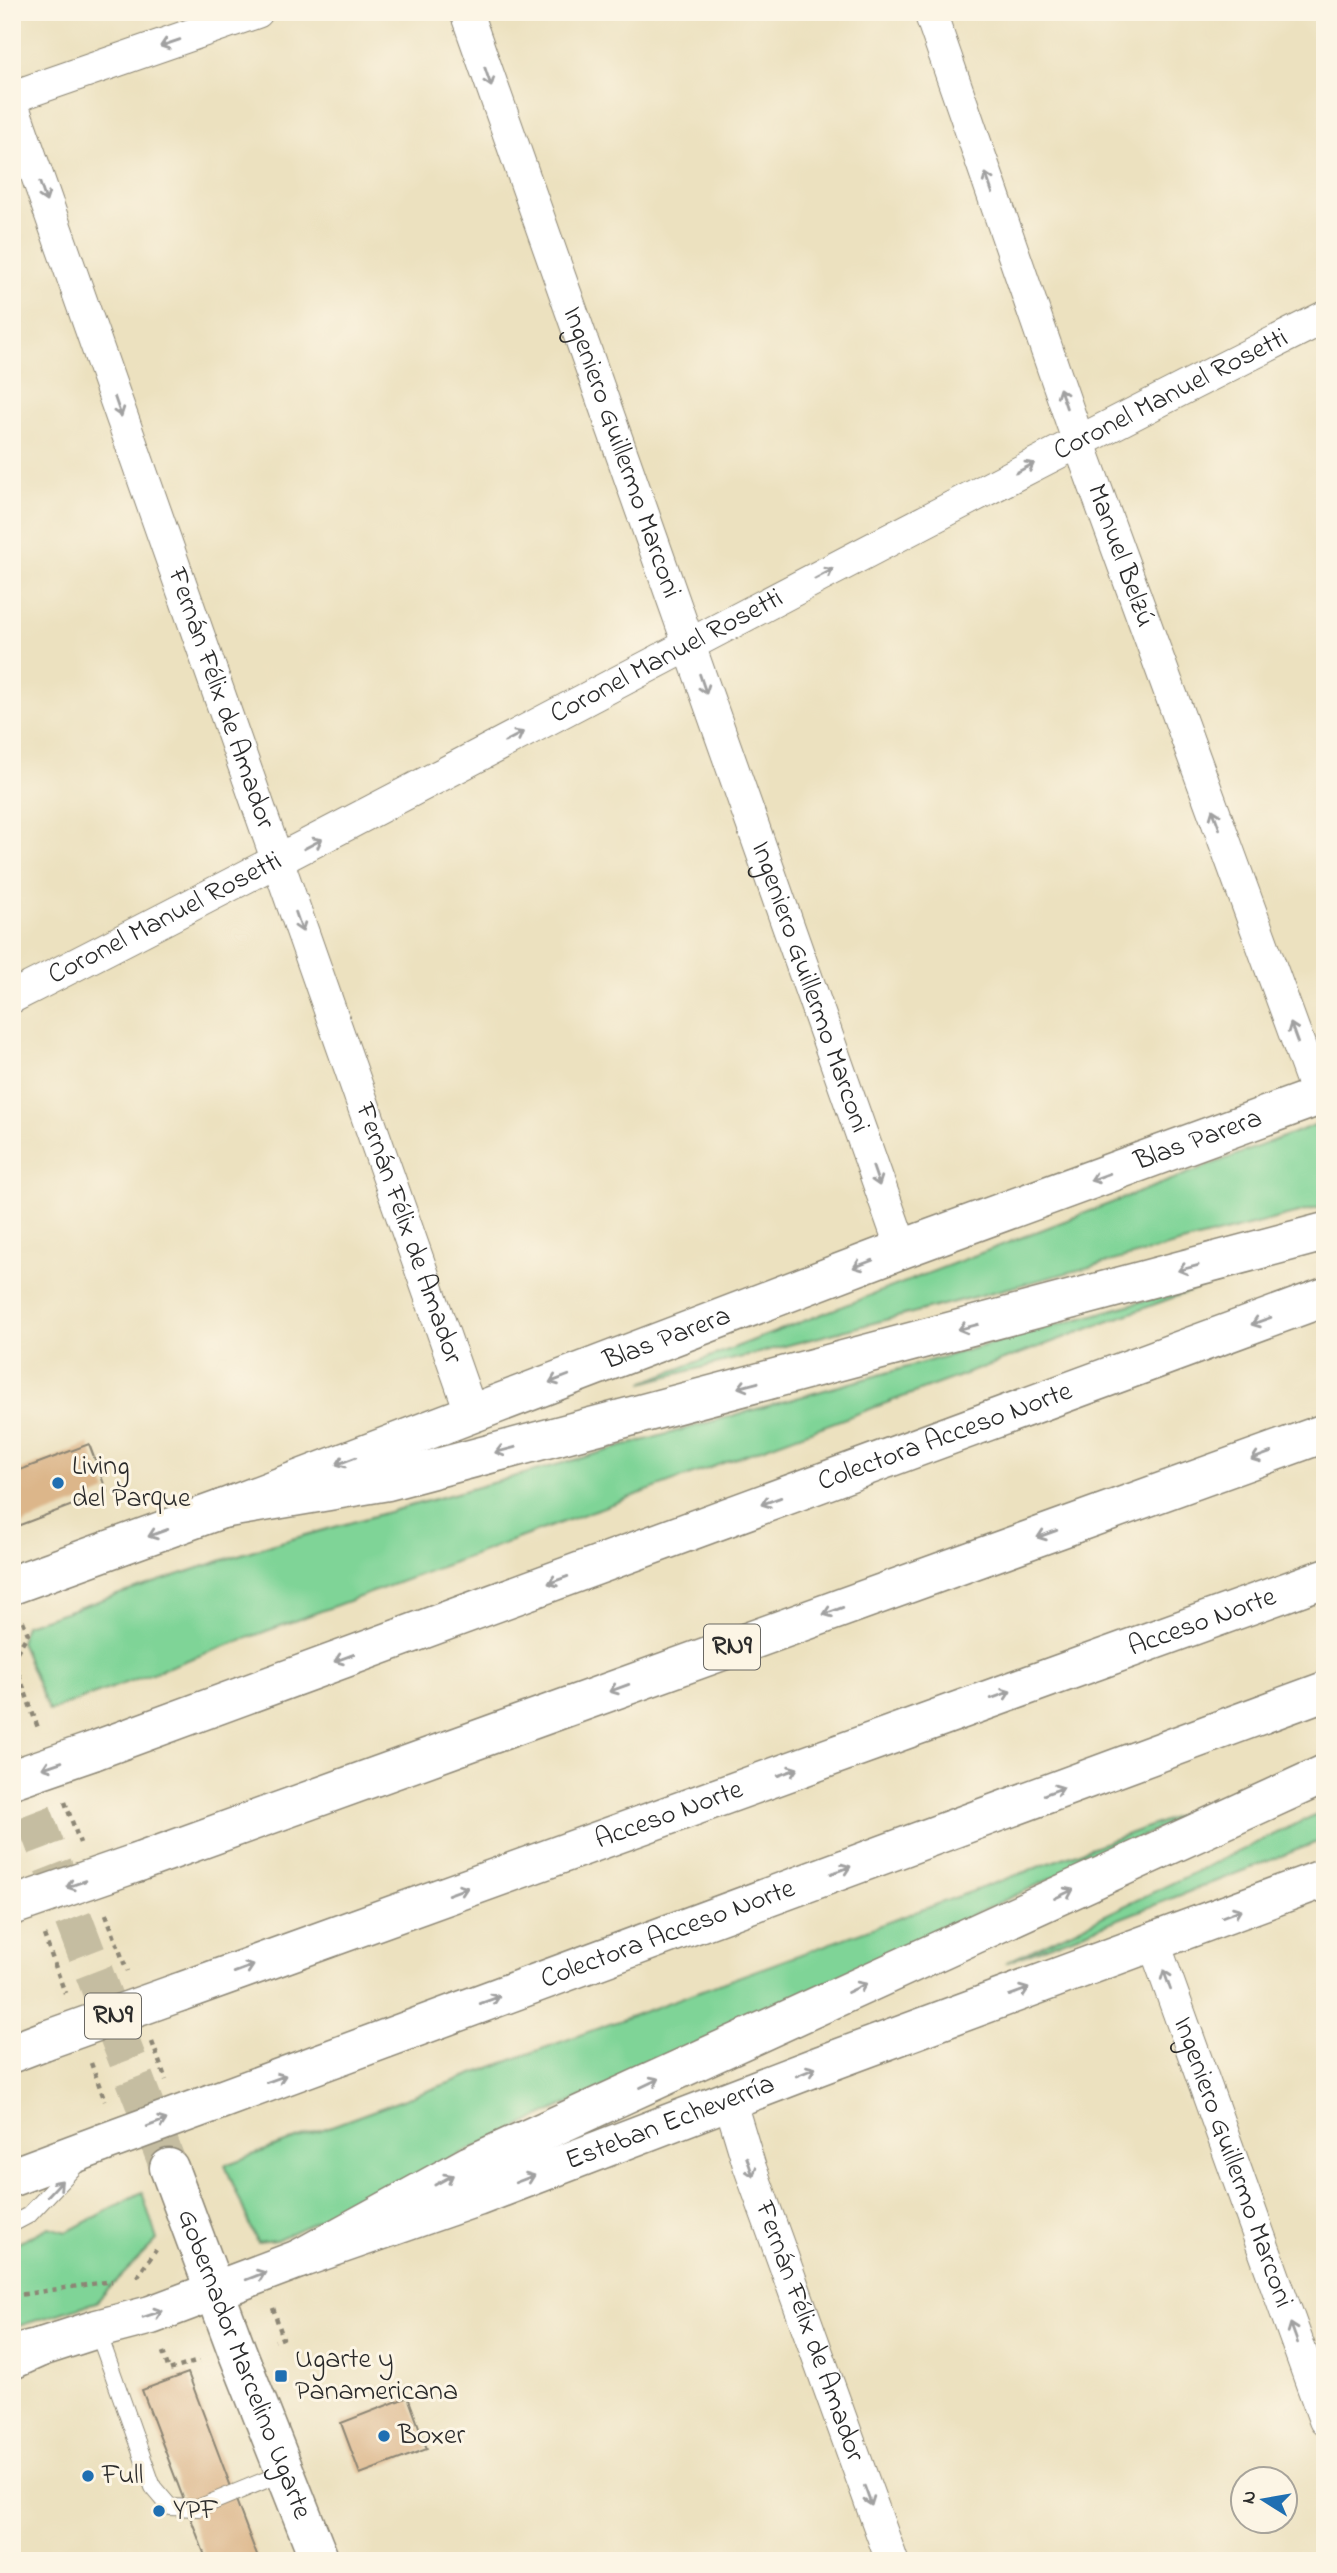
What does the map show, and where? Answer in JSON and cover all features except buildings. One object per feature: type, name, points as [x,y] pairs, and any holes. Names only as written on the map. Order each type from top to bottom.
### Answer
[{"type":"main road","name":"Blas Parera","points":[[16,1600],[222,1510],[471,1412],[902,1249],[1321,1096]]},
{"type":"main road","points":[[222,1510],[388,1481],[1325,1232]]},
{"type":"main road","name":"Colectora Acceso Norte","points":[[12,1779],[1325,1297]]},
{"type":"main road","name":"RN9","points":[[12,1906],[1325,1433]]},
{"type":"main road","name":"Acceso Norte","points":[[29,2047],[1325,1578]]},
{"type":"main road","name":"Colectora Acceso Norte","points":[[12,2177],[1325,1691]]},
{"type":"main road","points":[[299,2259],[470,2165],[1325,1774]]},
{"type":"main road","name":"Esteban Echeverría","points":[[22,2354],[97,2329],[151,2315],[299,2259],[477,2197],[1325,1878]]},
{"type":"main road","name":"Gobernador Marcelino Ugarte","points":[[169,2168],[214,2292],[320,2561]]},
{"type":"street","points":[[12,97],[257,12]]},
{"type":"street","name":"Ingeniero Guillermo Marconi","points":[[466,12],[902,1249]]},
{"type":"street","name":"Manuel Belzú","points":[[930,12],[1077,440],[1321,1096]]},
{"type":"street","name":"Fernán Félix de Amador","points":[[12,104],[471,1412]]},
{"type":"street","name":"Coronel Manuel Rosetti","points":[[12,997],[278,862],[1077,440],[1325,317]]},
{"type":"street","name":"Ingeniero Guillermo Marconi","points":[[1154,1942],[1325,2420]]},
{"type":"street","name":"Fernán Félix de Amador","points":[[730,2102],[749,2165],[892,2561]]},
{"type":"lane","points":[[12,2224],[29,2215],[98,2144]]},
{"type":"lane","points":[[97,2329],[153,2487],[170,2507],[198,2508],[285,2472]]},
{"type":"path","points":[[16,1600],[29,1633],[13,1658],[41,1736]]},
{"type":"path","points":[[65,1801],[84,1853]]},
{"type":"path","points":[[103,1905],[131,1983]]},
{"type":"path","points":[[150,2035],[169,2088]]},
{"type":"path","points":[[12,2296],[136,2278],[169,2370],[283,2338],[260,2274]]},
{"type":"green space","points":[[1325,1121],[1325,1206],[642,1383]]},
{"type":"green space","points":[[1229,1277],[49,1711],[20,1642],[25,1625],[263,1547]]},
{"type":"green space","points":[[1213,1803],[276,2240],[257,2242],[225,2165]]},
{"type":"green space","points":[[1325,1810],[1325,1839],[1005,1963]]},
{"type":"green space","points":[[142,2192],[157,2240],[96,2302],[12,2328],[12,2246],[49,2227],[67,2232]]},
{"type":"tunnel","points":[[12,1759],[169,2168]]},
{"type":"place","name":"Living del Parque","points":[[58,1483]]},
{"type":"place","name":"Ugarte y Panamericana","points":[[281,2376]]},
{"type":"place","name":"Boxer","points":[[384,2436]]},
{"type":"place","name":"Full","points":[[88,2476]]},
{"type":"place","name":"YPF","points":[[159,2511]]}]
